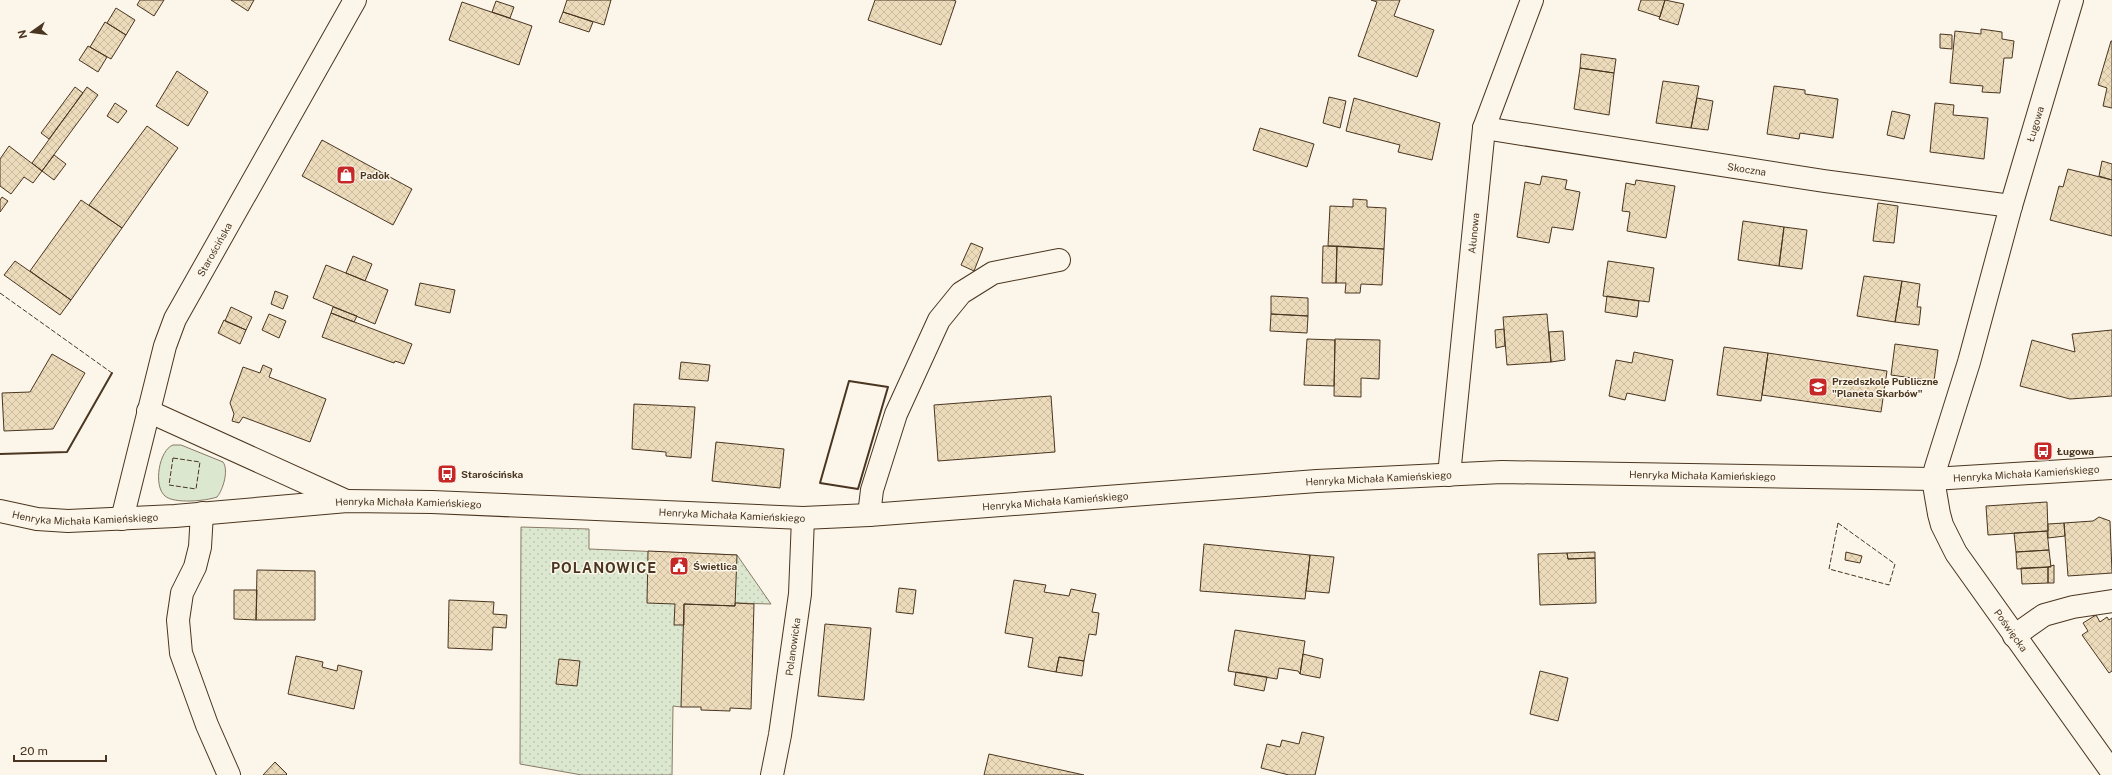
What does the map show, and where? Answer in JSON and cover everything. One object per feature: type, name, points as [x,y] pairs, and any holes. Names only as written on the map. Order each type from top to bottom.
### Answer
[{"type":"street","name":"Starościńska","points":[[122,519],[165,346],[175,319],[355,0]]},
{"type":"street","name":"Ałunowa","points":[[1449,474],[1484,128],[1532,0]]},
{"type":"street","name":"Ługowa","points":[[1933,479],[1938,456],[1969,362],[2011,206],[2072,0]]},
{"type":"street","name":"Skoczna","points":[[1484,128],[1824,181],[2011,206]]},
{"type":"street","points":[[869,515],[872,490],[896,414],[939,320],[961,293],[993,273],[1059,260]]},
{"type":"street","points":[[148,411],[347,501]]},
{"type":"street","name":"Henryka Michała Kamieńskiego","points":[[0,512],[37,519],[122,519],[347,501],[432,502],[803,518],[869,515],[1317,481],[1449,474],[1566,472],[1933,479],[2112,468]]},
{"type":"street","name":"Poświęcka","points":[[1933,479],[1939,514],[1945,532],[1956,553],[2112,772]]},
{"type":"street","points":[[202,513],[200,547],[196,568],[182,594],[178,620],[182,654],[207,725],[229,775]]},
{"type":"street","name":"Polanowicka","points":[[772,775],[780,735],[800,594],[803,518]]},
{"type":"street","points":[[2014,636],[2044,616],[2073,607],[2112,601]]},
{"type":"green space","points":[[173,445],[181,445],[223,462],[225,466],[225,475],[221,490],[217,497],[198,501],[183,501],[169,499],[165,496],[159,485],[159,469],[164,454],[168,448]]},
{"type":"green space","points":[[521,527],[589,529],[589,549],[737,555],[771,604],[735,603],[681,707],[673,706],[672,775],[582,775],[520,764]]},
{"type":"building","points":[[140,0],[164,0],[154,16],[137,5]]},
{"type":"building","points":[[231,0],[254,0],[248,11]]},
{"type":"building","points":[[567,0],[611,0],[604,25],[563,12]]},
{"type":"building","points":[[875,0],[956,1],[941,45],[868,20]]},
{"type":"building","points":[[1371,0],[1400,0],[1394,16],[1434,30],[1417,77],[1358,56],[1377,2]]},
{"type":"building","points":[[1641,0],[1665,0],[1660,17],[1638,10]]},
{"type":"building","points":[[1665,0],[1684,4],[1678,25],[1659,19]]},
{"type":"building","points":[[496,1],[514,7],[510,18],[492,12]]},
{"type":"building","points":[[462,2],[532,26],[519,65],[449,40]]},
{"type":"building","points":[[116,8],[135,20],[126,35],[107,23]]},
{"type":"building","points":[[563,12],[593,22],[589,32],[559,22]]},
{"type":"building","points":[[105,22],[126,35],[111,59],[90,47]]},
{"type":"building","points":[[1981,29],[2002,32],[2002,39],[2014,41],[2012,58],[2004,58],[2000,93],[1982,92],[1983,86],[1950,83],[1955,31],[1981,34]]},
{"type":"building","points":[[1940,34],[1952,35],[1952,49],[1940,48]]},
{"type":"building","points":[[2111,41],[2112,108],[2103,106],[2107,88],[2098,85]]},
{"type":"building","points":[[88,46],[107,57],[98,72],[79,60]]},
{"type":"building","points":[[1581,54],[1616,59],[1614,73],[1580,68]]},
{"type":"building","points":[[1580,68],[1614,73],[1609,115],[1574,109]]},
{"type":"building","points":[[177,71],[208,92],[188,126],[156,106]]},
{"type":"building","points":[[1663,81],[1699,86],[1691,128],[1656,123]]},
{"type":"building","points":[[1774,86],[1805,90],[1805,94],[1838,99],[1833,138],[1800,133],[1799,139],[1767,134]]},
{"type":"building","points":[[75,87],[83,93],[49,139],[41,133]]},
{"type":"building","points":[[87,87],[98,95],[42,171],[32,163]]},
{"type":"building","points":[[1329,97],[1346,101],[1340,128],[1323,123]]},
{"type":"building","points":[[1354,98],[1440,123],[1432,160],[1398,152],[1400,145],[1346,131]]},
{"type":"building","points":[[1697,98],[1713,101],[1708,130],[1691,128]]},
{"type":"building","points":[[115,103],[127,111],[118,123],[107,116]]},
{"type":"building","points":[[1935,103],[1954,105],[1953,115],[1988,118],[1984,159],[1930,152]]},
{"type":"building","points":[[1892,111],[1910,115],[1904,139],[1887,135]]},
{"type":"building","points":[[147,126],[178,148],[122,228],[89,205]]},
{"type":"building","points":[[1260,128],[1314,144],[1307,167],[1253,150]]},
{"type":"building","points":[[322,140],[412,189],[393,225],[302,176]]},
{"type":"building","points":[[9,146],[42,171],[33,183],[24,177],[11,194],[0,186],[0,159]]},
{"type":"building","points":[[54,155],[66,164],[54,180],[42,171]]},
{"type":"building","points":[[2102,161],[2112,164],[2112,180],[2099,176]]},
{"type":"building","points":[[2068,169],[2112,180],[2112,236],[2050,220],[2059,186],[2063,187]]},
{"type":"building","points":[[1542,176],[1567,180],[1565,189],[1580,192],[1573,230],[1552,227],[1549,243],[1517,237],[1525,182],[1540,185]]},
{"type":"building","points":[[1636,180],[1675,186],[1666,238],[1627,231],[1630,212],[1622,211],[1626,183],[1635,185]]},
{"type":"building","points":[[2,197],[8,201],[0,212],[0,200]]},
{"type":"building","points":[[1353,199],[1367,200],[1367,207],[1386,208],[1384,249],[1328,246],[1330,206],[1353,207]]},
{"type":"building","points":[[81,200],[122,228],[71,300],[30,271]]},
{"type":"building","points":[[1878,203],[1898,206],[1894,243],[1873,241]]},
{"type":"building","points":[[1743,221],[1784,227],[1779,266],[1738,260]]},
{"type":"building","points":[[1784,227],[1807,230],[1802,269],[1779,266]]},
{"type":"building","points":[[971,243],[983,248],[974,271],[961,265]]},
{"type":"building","points":[[1323,246],[1337,246],[1336,283],[1322,283]]},
{"type":"building","points":[[1337,246],[1384,249],[1382,285],[1361,284],[1360,293],[1345,293],[1346,283],[1336,283]]},
{"type":"building","points":[[353,256],[372,264],[365,281],[346,273]]},
{"type":"building","points":[[15,261],[71,300],[60,315],[4,275]]},
{"type":"building","points":[[1608,261],[1654,268],[1649,302],[1603,296]]},
{"type":"building","points":[[326,265],[388,290],[375,324],[313,298]]},
{"type":"building","points":[[1864,276],[1902,281],[1895,322],[1857,316]]},
{"type":"building","points":[[1902,281],[1920,284],[1917,307],[1921,307],[1919,325],[1895,322]]},
{"type":"building","points":[[420,283],[455,290],[450,313],[415,305]]},
{"type":"building","points":[[275,291],[288,296],[283,309],[271,304]]},
{"type":"building","points":[[1271,296],[1308,298],[1308,316],[1271,314]]},
{"type":"building","points":[[1607,296],[1639,301],[1637,317],[1605,312]]},
{"type":"building","points":[[231,307],[252,317],[246,330],[225,321]]},
{"type":"building","points":[[333,307],[357,316],[354,322],[331,313]]},
{"type":"building","points":[[331,313],[412,344],[404,364],[395,361],[394,363],[322,337]]},
{"type":"building","points":[[269,314],[286,321],[279,338],[262,330]]},
{"type":"building","points":[[1271,314],[1308,316],[1307,333],[1270,331]]},
{"type":"building","points":[[1547,314],[1551,362],[1507,365],[1503,317]]},
{"type":"building","points":[[224,320],[246,330],[240,344],[218,333]]},
{"type":"building","points":[[1504,329],[1505,346],[1496,348],[1495,330]]},
{"type":"building","points":[[2112,330],[2112,396],[2070,399],[2020,386],[2032,340],[2075,352],[2072,334]]},
{"type":"building","points":[[1563,331],[1565,360],[1551,362],[1549,332]]},
{"type":"building","points":[[1307,339],[1335,340],[1334,386],[1304,385]]},
{"type":"building","points":[[1335,339],[1380,340],[1379,379],[1361,378],[1361,397],[1334,396]]},
{"type":"building","points":[[1895,344],[1938,350],[1934,381],[1891,375]]},
{"type":"building","points":[[1724,347],[1768,353],[1761,401],[1717,395]]},
{"type":"building","points":[[1634,352],[1673,360],[1665,401],[1627,393],[1625,400],[1609,396],[1616,360],[1632,363]]},
{"type":"building","points":[[1768,353],[1887,371],[1881,412],[1762,395]]},
{"type":"building","points":[[52,354],[85,373],[53,429],[4,431],[2,393],[30,392]]},
{"type":"building","points":[[681,362],[710,365],[708,381],[679,379]]},
{"type":"building","points":[[263,365],[272,369],[269,377],[326,399],[310,442],[243,417],[239,423],[232,421],[234,414],[230,403],[243,367],[260,373]]},
{"type":"building","points":[[1051,396],[1055,452],[938,461],[934,405]]},
{"type":"building","points":[[634,404],[695,407],[691,458],[666,456],[666,452],[632,449]]},
{"type":"building","points":[[716,442],[784,449],[780,488],[712,481]]},
{"type":"building","points":[[2047,502],[2048,531],[1988,535],[1986,506]]},
{"type":"building","points":[[2099,517],[2110,521],[2112,573],[2068,576],[2064,523],[2093,521]]},
{"type":"building","points":[[2064,523],[2065,536],[2048,538],[2048,524]]},
{"type":"building","points":[[2047,531],[2049,550],[2016,552],[2014,533]]},
{"type":"building","points":[[1204,544],[1310,555],[1305,599],[1200,591]]},
{"type":"building","points":[[2049,550],[2051,567],[2017,569],[2016,552]]},
{"type":"building","points":[[648,551],[737,555],[735,606],[684,604],[684,625],[674,625],[675,604],[647,603]]},
{"type":"building","points":[[1595,552],[1595,558],[1568,559],[1567,553]]},
{"type":"building","points":[[1846,552],[1862,556],[1860,563],[1845,560]]},
{"type":"building","points":[[1567,553],[1568,559],[1595,558],[1596,603],[1540,605],[1538,554]]},
{"type":"building","points":[[1310,555],[1334,557],[1329,593],[1306,591]]},
{"type":"building","points":[[2054,565],[2054,583],[2048,583],[2048,567]]},
{"type":"building","points":[[2048,567],[2048,583],[2022,584],[2021,568]]},
{"type":"building","points":[[257,570],[315,571],[315,620],[256,620]]},
{"type":"building","points":[[1014,580],[1046,585],[1044,592],[1069,596],[1071,589],[1096,594],[1092,612],[1099,613],[1096,635],[1089,634],[1084,661],[1059,657],[1056,672],[1028,667],[1033,638],[1005,633]]},
{"type":"building","points":[[899,588],[916,590],[913,614],[896,612]]},
{"type":"building","points":[[234,590],[257,590],[256,620],[234,619]]},
{"type":"building","points":[[449,600],[494,602],[493,614],[507,615],[506,628],[493,627],[492,650],[448,648]]},
{"type":"building","points":[[735,603],[754,604],[751,709],[730,708],[730,711],[701,710],[701,707],[681,707],[684,604],[735,606]]},
{"type":"building","points":[[2096,615],[2100,622],[2107,617],[2109,620],[2112,618],[2112,671],[2109,673],[2082,635],[2088,631],[2083,623]]},
{"type":"building","points":[[825,624],[871,628],[864,700],[818,696]]},
{"type":"building","points":[[1235,630],[1305,641],[1300,674],[1298,671],[1279,668],[1277,679],[1228,671]]},
{"type":"building","points":[[1303,654],[1323,659],[1320,678],[1300,674]]},
{"type":"building","points":[[296,656],[323,662],[322,667],[337,671],[338,665],[362,671],[354,709],[288,694]]},
{"type":"building","points":[[1059,657],[1084,661],[1082,676],[1056,672]]},
{"type":"building","points":[[559,659],[580,661],[577,686],[556,684]]},
{"type":"building","points":[[1540,671],[1568,678],[1558,721],[1530,714]]},
{"type":"building","points":[[1236,672],[1267,677],[1264,691],[1234,685]]},
{"type":"building","points":[[1302,732],[1324,737],[1315,775],[1289,775],[1261,768],[1267,744],[1280,747],[1282,740],[1299,744]]},
{"type":"building","points":[[989,754],[1084,775],[984,775]]},
{"type":"building","points":[[275,762],[287,774],[263,775]]},
{"type":"fence","points":[[0,293],[112,373]]},
{"type":"fence","points":[[173,458],[200,462],[196,489],[169,485],[173,458]]},
{"type":"fence","points":[[1838,523],[1895,564],[1889,585],[1829,569],[1838,523]]},
{"type":"wall","points":[[0,454],[67,452],[112,373]]},
{"type":"wall","points":[[849,381],[888,387],[858,489],[820,483],[849,381]]},
{"type":"place","name":"Padok","points":[[346,175]]},
{"type":"place","name":"Przedszkole Publiczne \"Planeta Skarbów\"","points":[[1818,387]]},
{"type":"place","name":"Ługowa","points":[[2043,451]]},
{"type":"place","name":"Starościńska","points":[[447,474]]},
{"type":"place","name":"Świetlica","points":[[679,566]]},
{"type":"district","name":"POLANOWICE","points":[[604,568]]}]
